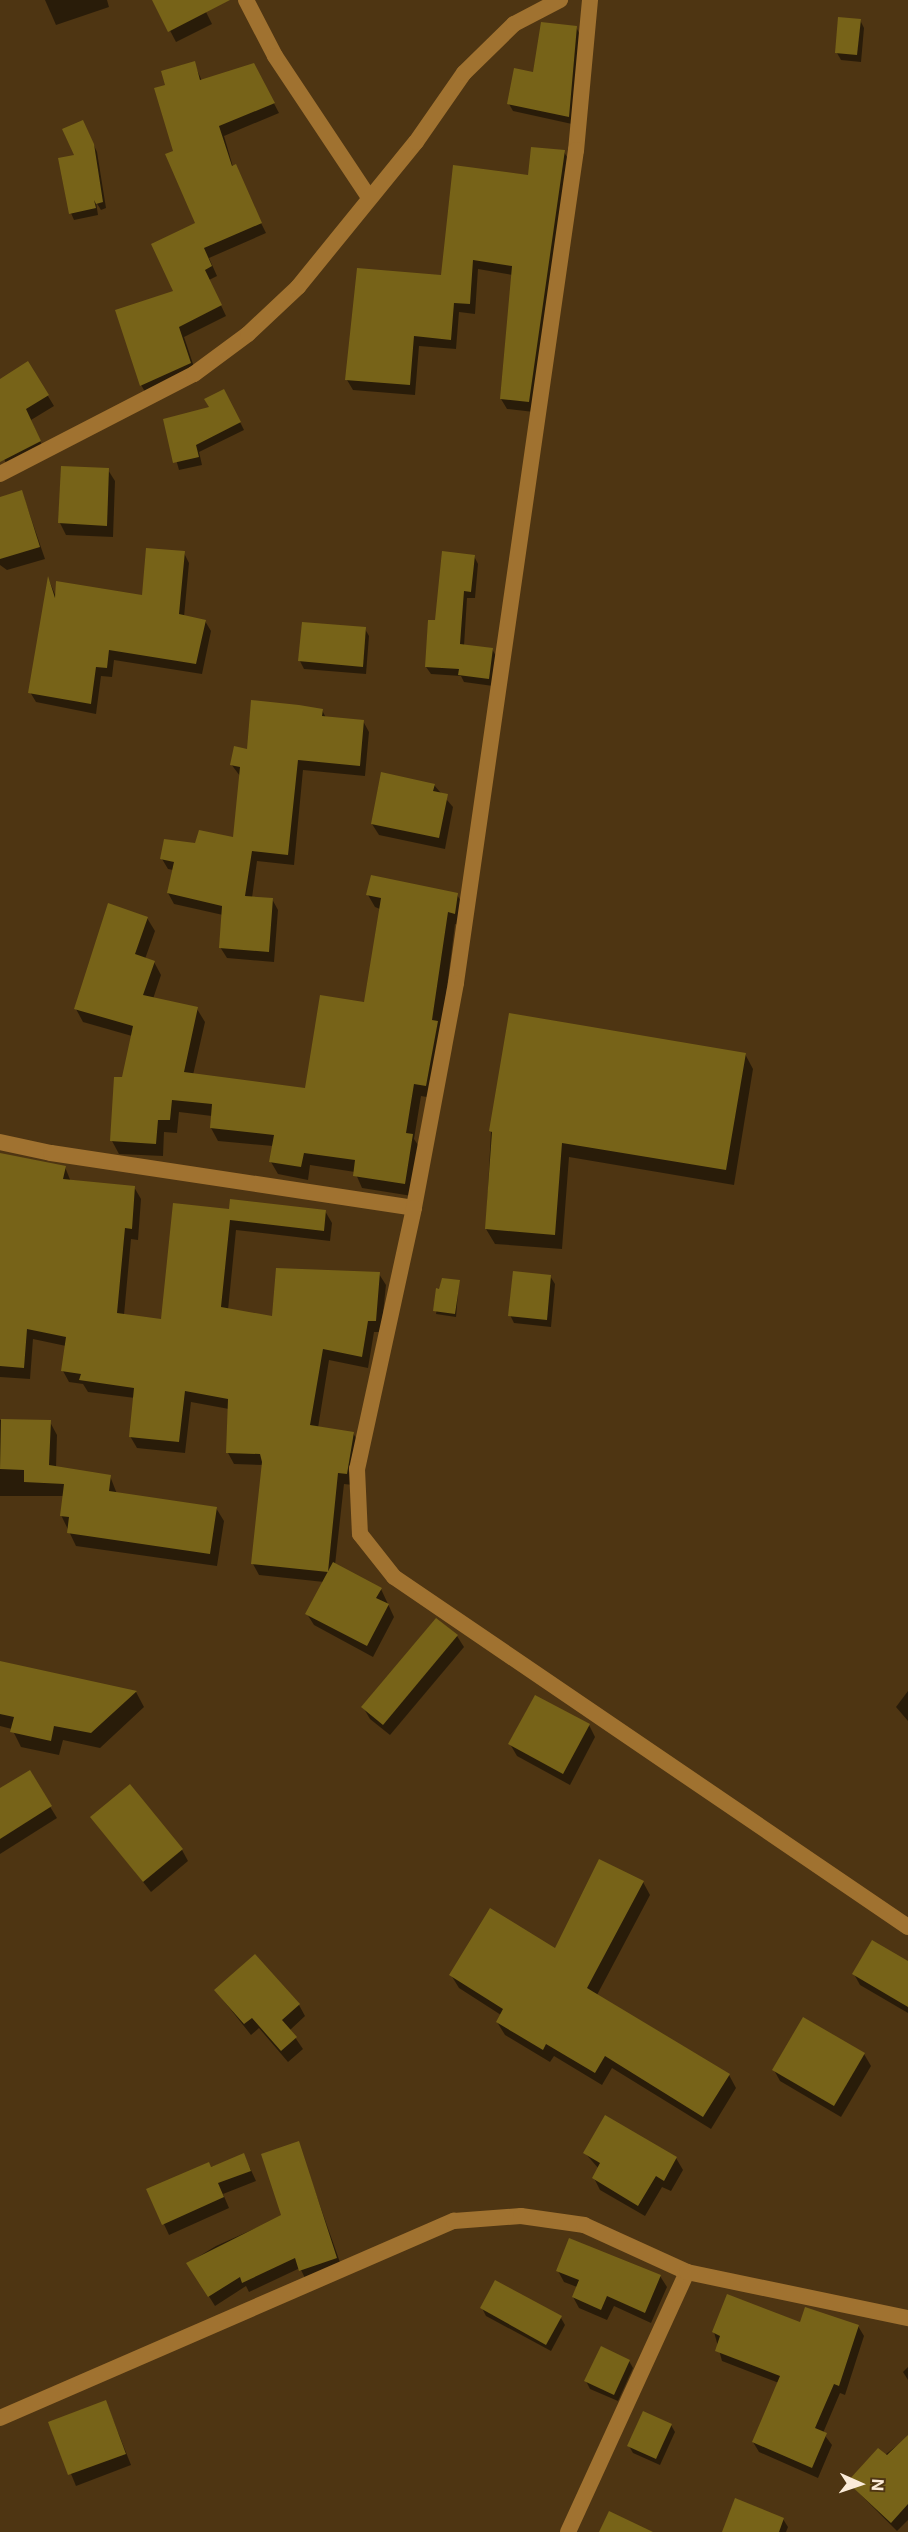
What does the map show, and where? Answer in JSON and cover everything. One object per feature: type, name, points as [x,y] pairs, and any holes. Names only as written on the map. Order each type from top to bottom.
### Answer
[{"type":"street","points":[[246,0],[275,56],[368,196]]},
{"type":"street","points":[[0,474],[194,374],[248,334],[298,287],[368,196],[416,142],[464,73],[514,24],[560,0]]},
{"type":"street","points":[[590,0],[576,150],[456,983],[414,1208],[357,1469],[360,1534],[394,1577],[908,1927]]},
{"type":"street","points":[[0,1142],[62,1155],[414,1208]]},
{"type":"street","points":[[0,2418],[454,2221],[521,2216],[584,2225],[687,2272],[908,2318]]},
{"type":"street","points":[[568,2532],[687,2272]]},
{"type":"building","points":[[152,0],[230,0],[168,32]]},
{"type":"building","points":[[838,17],[861,19],[857,55],[835,53]]},
{"type":"building","points":[[541,22],[577,26],[569,117],[507,104],[514,68],[533,72]]},
{"type":"building","points":[[195,61],[200,80],[254,63],[275,103],[219,126],[232,166],[236,164],[262,223],[204,248],[212,266],[205,270],[222,305],[179,327],[191,363],[140,386],[115,310],[173,291],[151,244],[195,223],[165,154],[173,151],[154,88],[165,85],[161,71]]},
{"type":"building","points":[[83,120],[94,144],[103,202],[96,204],[94,200],[96,208],[69,214],[58,158],[74,155],[62,129]]},
{"type":"building","points":[[531,147],[565,150],[529,402],[500,399],[512,266],[473,260],[470,304],[454,303],[451,340],[414,336],[410,385],[345,380],[357,268],[441,275],[453,165],[528,175]]},
{"type":"building","points":[[28,361],[49,395],[26,409],[41,441],[0,462],[0,379]]},
{"type":"building","points":[[224,389],[241,422],[196,445],[199,457],[173,463],[163,419],[209,407],[204,399]]},
{"type":"building","points":[[61,466],[109,468],[107,526],[58,523]]},
{"type":"building","points":[[22,490],[40,547],[0,559],[0,497]]},
{"type":"building","points":[[146,548],[185,551],[179,614],[206,620],[196,664],[109,650],[107,668],[96,667],[91,704],[28,693],[48,576],[55,598],[56,581],[142,595]]},
{"type":"building","points":[[442,551],[475,555],[471,592],[464,591],[460,644],[493,648],[489,679],[458,675],[459,669],[425,667],[428,620],[435,620]]},
{"type":"building","points":[[302,622],[366,627],[363,667],[298,661]]},
{"type":"building","points":[[251,700],[323,709],[322,716],[364,720],[360,766],[298,760],[288,855],[252,851],[245,896],[273,898],[269,952],[219,948],[222,906],[167,893],[174,862],[160,859],[164,839],[195,843],[199,830],[233,837],[240,767],[230,765],[234,746],[247,749]]},
{"type":"building","points":[[381,772],[435,784],[433,791],[448,794],[439,838],[371,824]]},
{"type":"building","points":[[371,875],[458,893],[455,914],[448,912],[432,1020],[438,1021],[426,1086],[414,1084],[406,1133],[413,1134],[405,1184],[353,1176],[355,1160],[304,1153],[301,1167],[269,1162],[274,1135],[210,1128],[212,1104],[172,1100],[170,1120],[158,1120],[156,1144],[110,1141],[114,1077],[122,1077],[133,1026],[74,1009],[108,903],[148,917],[135,954],[155,961],[143,995],[198,1007],[184,1072],[305,1088],[320,995],[364,1002],[381,898],[366,895]]},
{"type":"building","points":[[509,1013],[746,1053],[726,1170],[562,1143],[555,1235],[485,1229],[492,1132],[489,1131]]},
{"type":"building","points":[[0,1153],[66,1166],[63,1179],[135,1186],[132,1229],[125,1228],[117,1313],[161,1319],[173,1203],[229,1209],[230,1199],[326,1210],[324,1231],[230,1220],[221,1307],[272,1316],[276,1268],[380,1272],[376,1321],[368,1321],[362,1357],[323,1349],[310,1425],[354,1432],[347,1474],[338,1473],[328,1572],[251,1564],[262,1462],[260,1454],[226,1453],[228,1399],[185,1391],[179,1442],[129,1437],[134,1388],[79,1380],[81,1374],[61,1371],[66,1337],[27,1329],[24,1368],[0,1366]]},
{"type":"building","points":[[513,1271],[551,1275],[547,1320],[508,1316]]},
{"type":"building","points":[[442,1278],[460,1280],[455,1314],[433,1311],[436,1288],[439,1289]]},
{"type":"building","points":[[1,1419],[51,1420],[49,1465],[111,1475],[109,1491],[217,1507],[210,1554],[67,1533],[69,1517],[60,1516],[64,1484],[24,1482],[24,1470],[0,1469]]},
{"type":"building","points":[[333,1562],[382,1588],[376,1598],[389,1604],[367,1646],[305,1614]]},
{"type":"building","points":[[436,1618],[458,1635],[383,1725],[361,1707]]},
{"type":"building","points":[[0,1661],[137,1691],[91,1733],[54,1726],[51,1741],[10,1732],[14,1717],[0,1714]]},
{"type":"building","points":[[535,1695],[590,1724],[563,1774],[508,1744]]},
{"type":"building","points":[[30,1770],[52,1806],[0,1839],[0,1788]]},
{"type":"building","points":[[130,1784],[183,1849],[143,1882],[90,1817]]},
{"type":"building","points":[[599,1859],[644,1881],[587,1988],[730,2074],[703,2117],[605,2056],[595,2073],[546,2044],[543,2050],[496,2022],[503,2009],[449,1975],[490,1908],[555,1948]]},
{"type":"building","points":[[872,1940],[908,1961],[908,2007],[852,1974]]},
{"type":"building","points":[[255,1954],[300,2004],[282,2020],[297,2037],[281,2051],[252,2018],[244,2024],[214,1990]]},
{"type":"building","points":[[803,2017],[865,2053],[834,2106],[772,2070]]},
{"type":"building","points":[[605,2115],[677,2157],[664,2181],[656,2176],[638,2206],[592,2178],[600,2163],[583,2153]]},
{"type":"building","points":[[299,2141],[337,2258],[299,2271],[295,2258],[242,2283],[240,2277],[208,2297],[186,2263],[281,2215],[261,2154]]},
{"type":"building","points":[[244,2153],[251,2171],[218,2183],[224,2197],[162,2225],[146,2189],[209,2162],[211,2167]]},
{"type":"building","points":[[569,2238],[661,2275],[645,2313],[607,2296],[601,2310],[572,2297],[579,2280],[556,2271]]},
{"type":"building","points":[[495,2280],[562,2316],[546,2345],[480,2308]]},
{"type":"building","points":[[727,2294],[800,2322],[805,2307],[859,2325],[839,2386],[834,2384],[815,2428],[827,2433],[812,2468],[752,2442],[780,2376],[715,2351],[720,2336],[712,2332]]},
{"type":"building","points":[[601,2346],[630,2360],[614,2395],[584,2381]]},
{"type":"building","points":[[106,2400],[126,2454],[68,2475],[48,2422]]},
{"type":"building","points":[[643,2411],[672,2424],[656,2459],[627,2446]]},
{"type":"building","points":[[908,2435],[908,2504],[891,2523],[847,2482],[878,2448],[887,2455]]},
{"type":"building","points":[[735,2498],[784,2518],[779,2532],[722,2532]]},
{"type":"building","points":[[609,2511],[653,2532],[599,2532]]}]
